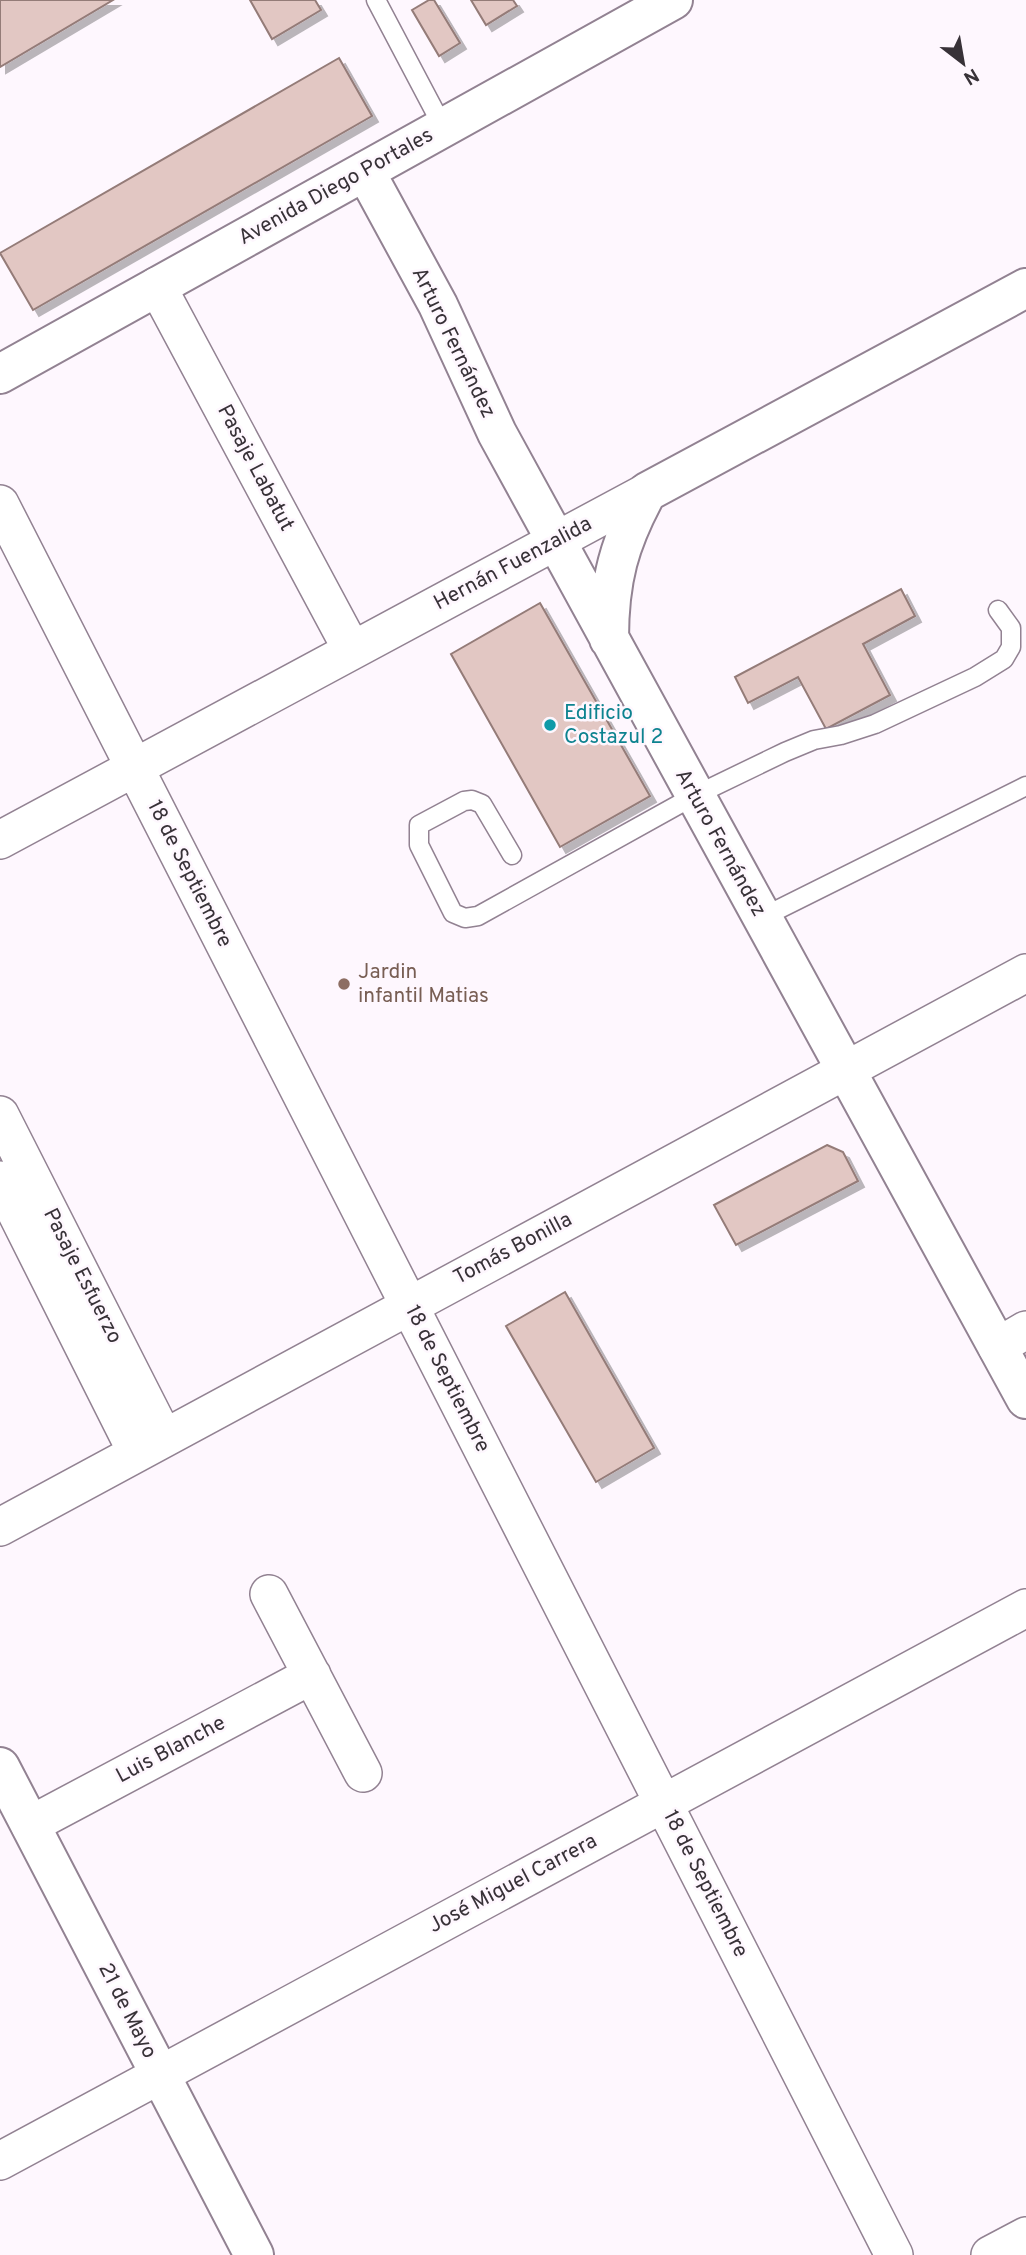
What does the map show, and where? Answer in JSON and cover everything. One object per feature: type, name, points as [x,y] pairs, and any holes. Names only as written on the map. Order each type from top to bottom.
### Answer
[{"type":"street","name":"Avenida Diego Portales","points":[[0,374],[673,0]]},
{"type":"street","name":"Arturo Fernández","points":[[365,171],[438,305],[497,433],[845,1070],[1012,1338],[1026,1399]]},
{"type":"street","name":"Pasaje Labatut","points":[[157,286],[352,650]]},
{"type":"street","name":"Hernán Fuenzalida","points":[[0,840],[1026,288]]},
{"type":"street","points":[[609,639],[611,593],[618,556],[630,523],[647,492]]},
{"type":"street","name":"18 de Septiembre","points":[[0,504],[894,2255]]},
{"type":"street","name":"Tomás Bonilla","points":[[0,1527],[1026,973]]},
{"type":"street","name":"Pasaje Esfuerzo","points":[[0,1115],[151,1446]]},
{"type":"street","name":"Pasaje Esfuerzo","points":[[0,1180],[151,1446]]},
{"type":"street","points":[[269,1594],[363,1773]]},
{"type":"street","name":"José Miguel Carrera","points":[[0,2161],[1026,1608]]},
{"type":"street","name":"Luis Blanche","points":[[30,1825],[312,1675]]},
{"type":"street","name":"21 de Mayo","points":[[0,1767],[254,2255]]},
{"type":"street","points":[[990,2255],[1026,2236]]},
{"type":"lane","points":[[376,0],[443,127]]},
{"type":"lane","points":[[512,855],[482,804],[472,800],[464,801],[419,825],[419,845],[453,913],[465,918],[478,916],[694,796],[785,752],[814,740],[841,736],[875,724],[975,677],[1004,659],[1011,647],[1011,628],[998,610]]},
{"type":"lane","points":[[761,918],[1026,786]]},
{"type":"building","points":[[0,0],[113,0],[0,67]]},
{"type":"building","points":[[250,0],[315,0],[321,10],[272,39]]},
{"type":"building","points":[[434,0],[460,43],[439,56],[412,10]]},
{"type":"building","points":[[471,0],[513,0],[517,6],[486,25]]},
{"type":"building","points":[[339,58],[372,116],[33,310],[0,253]]},
{"type":"building","points":[[901,589],[915,616],[863,644],[890,695],[826,729],[798,677],[748,703],[735,677]]},
{"type":"building","name":"Edificio Costazul 2","points":[[540,603],[650,796],[560,847],[451,654]]},
{"type":"building","points":[[827,1145],[843,1152],[858,1181],[736,1245],[714,1205]]},
{"type":"building","points":[[565,1292],[654,1448],[596,1482],[506,1326]]},
{"type":"place","name":"Edificio Costazul 2","points":[[550,725]]},
{"type":"place","name":"Jardin infantil Matias","points":[[344,984]]}]
